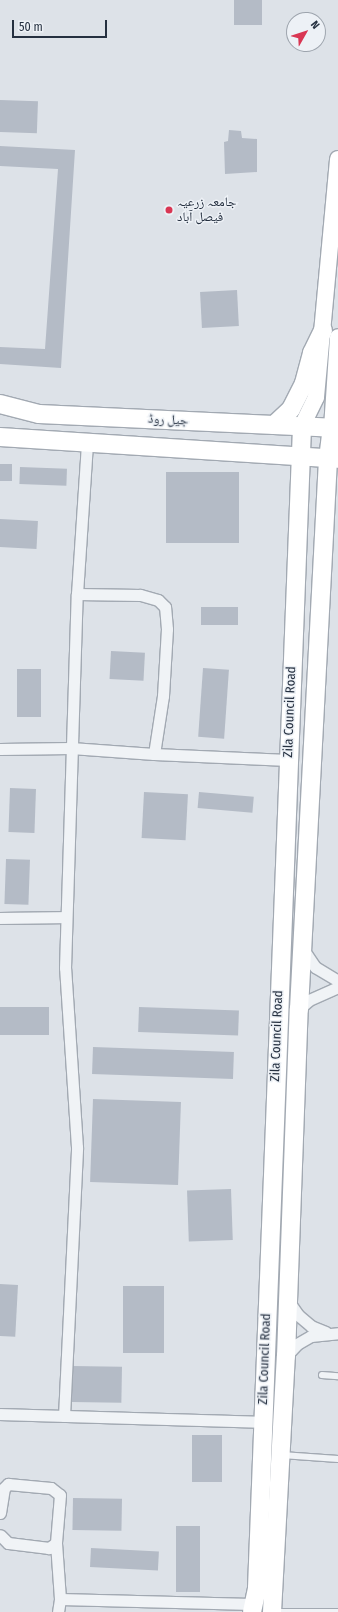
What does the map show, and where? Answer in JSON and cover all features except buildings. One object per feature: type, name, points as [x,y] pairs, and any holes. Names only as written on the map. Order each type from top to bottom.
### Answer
[{"type":"main road","points":[[274,425],[291,409],[304,383],[312,353],[331,333]]},
{"type":"main road","name":"جیل روڈ","points":[[0,404],[39,414],[335,428]]},
{"type":"main road","points":[[0,411],[21,409]]},
{"type":"main road","name":"Zila Council Road","points":[[252,1608],[257,1588],[298,458],[302,426]]},
{"type":"main road","name":"Zila Council Road","points":[[272,1612],[286,1356],[302,949],[332,503],[335,428]]},
{"type":"main road","points":[[0,437],[298,458],[333,459]]},
{"type":"street","points":[[335,428],[331,333],[338,159]]},
{"type":"street","points":[[302,426],[316,397],[331,333]]},
{"type":"street","points":[[64,1416],[77,1146],[66,983],[66,917],[77,594],[87,443]]},
{"type":"street","points":[[77,594],[140,595],[158,600],[165,607],[167,629],[163,696],[154,754]]},
{"type":"street","points":[[0,748],[71,748],[154,754],[288,760]]},
{"type":"street","points":[[0,918],[66,917]]},
{"type":"street","points":[[302,949],[315,967],[338,981]]},
{"type":"street","points":[[299,1009],[309,1000],[338,987]]},
{"type":"street","points":[[288,1302],[306,1322],[326,1332]]},
{"type":"street","points":[[286,1356],[297,1344],[311,1336],[326,1332],[338,1333]]},
{"type":"street","points":[[0,1414],[262,1422]]},
{"type":"street","points":[[0,1513],[4,1488],[8,1484],[55,1489],[60,1495],[56,1544],[60,1599],[58,1612]]},
{"type":"street","points":[[0,1535],[8,1543],[50,1548],[56,1544]]},
{"type":"street","points":[[60,1599],[252,1608]]},
{"type":"lane","points":[[322,1375],[338,1376]]},
{"type":"lane","points":[[280,1455],[338,1459]]},
{"type":"lane","points":[[278,1612],[338,1612]]},
{"type":"place","name":"جامعہ زرعیہ فیصل آباد","points":[[169,210]]}]
